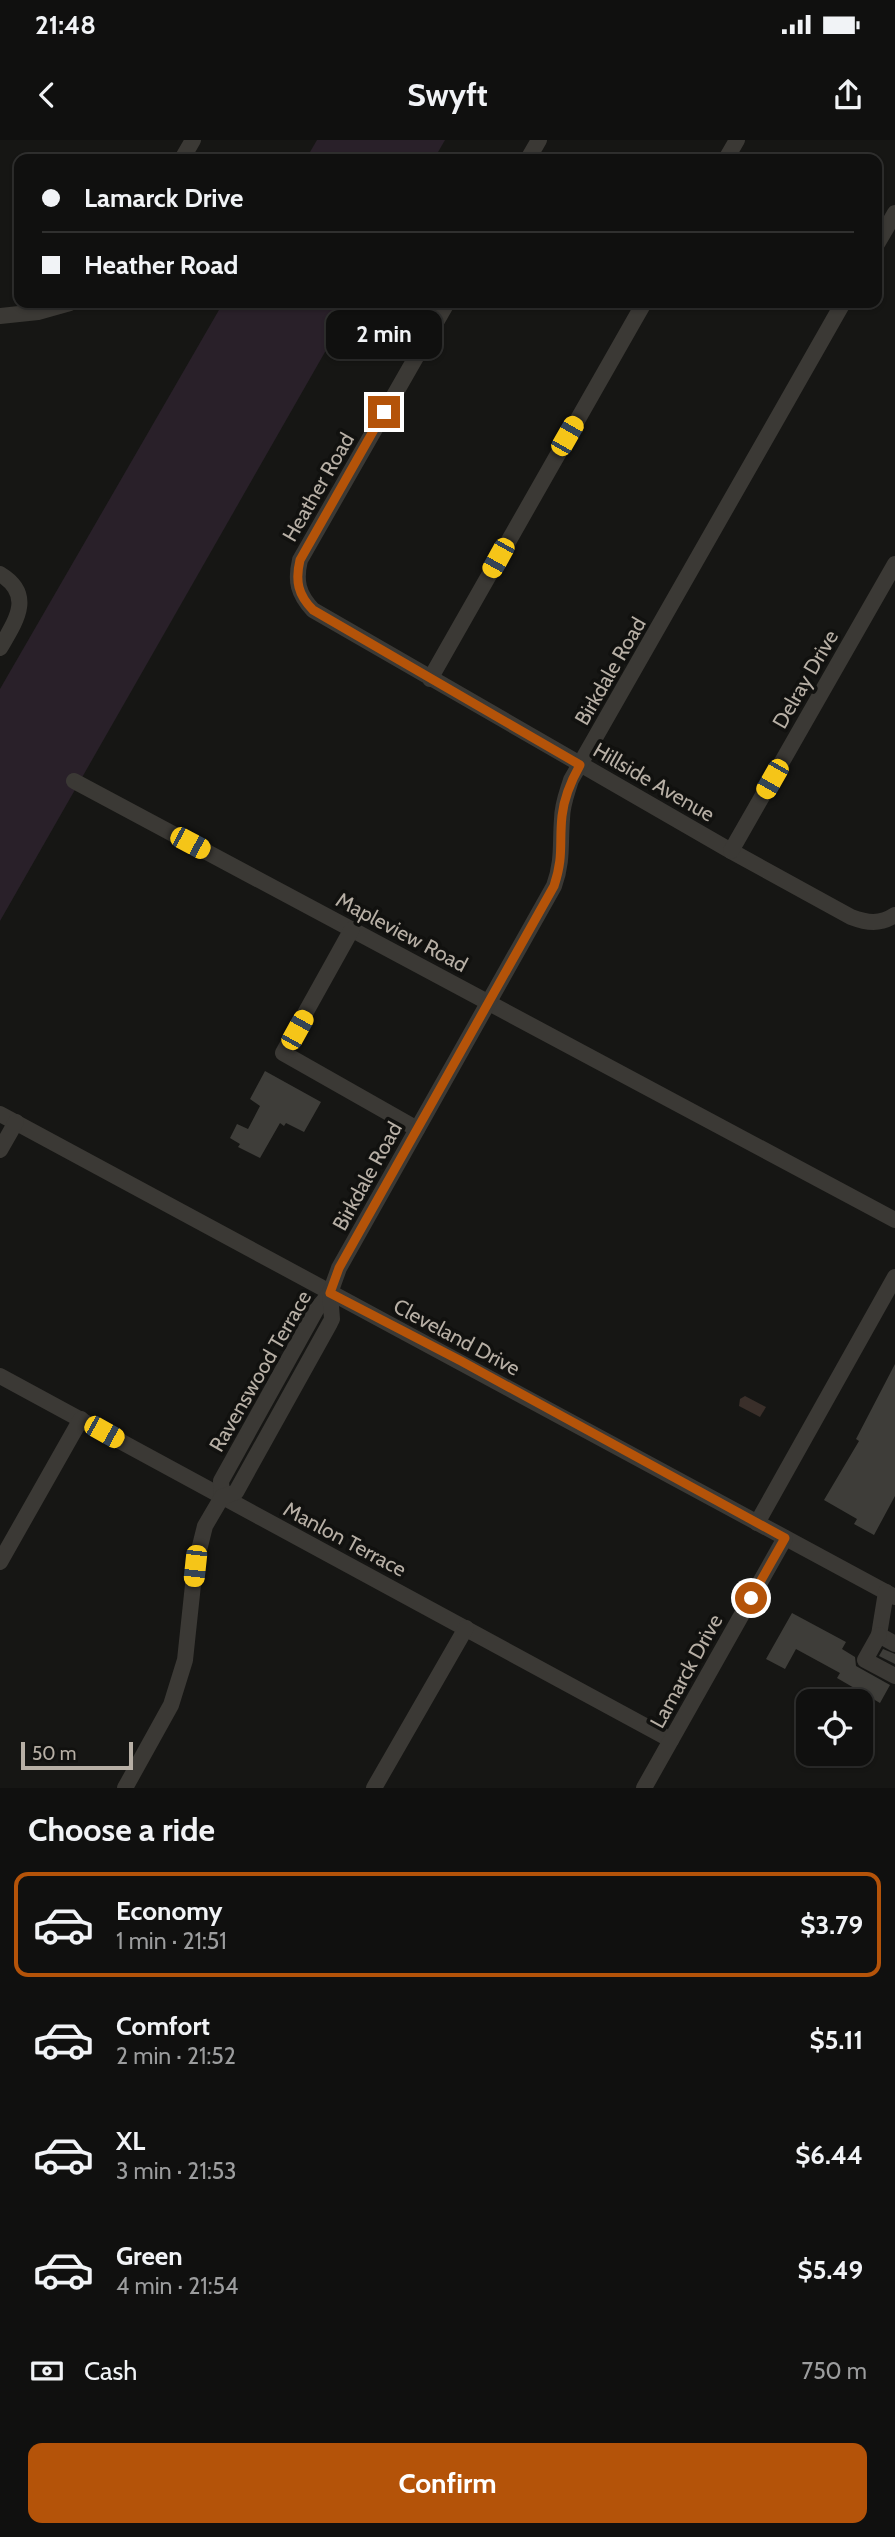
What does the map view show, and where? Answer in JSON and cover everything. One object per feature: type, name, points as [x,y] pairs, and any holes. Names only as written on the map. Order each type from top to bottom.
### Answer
[{"type":"street","points":[[882,235],[895,213]]},
{"type":"street","points":[[0,316],[52,308]]},
{"type":"street","name":"Heather Road","points":[[298,586],[300,560],[444,308]]},
{"type":"street","points":[[430,678],[640,308]]},
{"type":"street","name":"Birkdale Road","points":[[330,1293],[339,1268],[554,886],[563,850],[564,801],[571,780],[841,308]]},
{"type":"street","name":"Delray Drive","points":[[731,851],[895,564]]},
{"type":"street","points":[[0,574],[15,586],[20,597],[20,610],[0,648]]},
{"type":"street","name":"Hillside Avenue","points":[[298,586],[304,600],[313,610],[731,851],[851,917],[865,922],[878,922],[895,915]]},
{"type":"street","name":"Mapleview Road","points":[[74,781],[895,1220]]},
{"type":"street","points":[[352,929],[283,1053],[417,1129]]},
{"type":"street","name":"Cleveland Drive","points":[[0,1114],[890,1594]]},
{"type":"street","points":[[0,1150],[16,1122]]},
{"type":"street","points":[[757,1523],[895,1277]]},
{"type":"street","name":"Ravenswood Terrace","points":[[125,1788],[171,1704],[185,1660],[195,1566],[205,1526],[222,1497],[220,1484],[316,1310],[330,1293]]},
{"type":"street","name":"Ravenswood Terrace","points":[[222,1497],[236,1492],[332,1319],[330,1293]]},
{"type":"street","name":"Manlon Terrace","points":[[0,1376],[671,1740]]},
{"type":"street","points":[[267,1398],[283,1407]]},
{"type":"street","points":[[0,1562],[81,1419]]},
{"type":"street","name":"Lamarck Drive","points":[[644,1788],[785,1538]]},
{"type":"street","points":[[890,1594],[879,1635],[865,1660],[895,1676]]},
{"type":"street","points":[[374,1788],[466,1628]]},
{"type":"street","points":[[879,1635],[895,1644]]},
{"type":"shaded area","points":[[317,140],[445,140],[437,154],[309,154]]},
{"type":"shaded area","points":[[220,308],[350,308],[0,921],[0,689]]},
{"type":"shaded area","points":[[745,1396],[766,1407],[760,1417],[739,1406],[740,1399]]},
{"type":"building","points":[[265,1071],[321,1102],[304,1132],[286,1123],[284,1126],[280,1123],[260,1158],[238,1147],[240,1144],[230,1138],[237,1124],[248,1129],[260,1106],[250,1099]]},
{"type":"building","points":[[895,1364],[895,1496],[874,1535],[854,1524],[857,1519],[824,1500],[859,1441],[856,1439]]},
{"type":"building","points":[[792,1613],[846,1642],[842,1649],[855,1657],[856,1666],[890,1685],[880,1703],[873,1699],[873,1689],[856,1689],[837,1678],[840,1673],[796,1649],[785,1669],[766,1659]]},
{"type":"building","points":[[883,1649],[895,1654],[895,1664],[879,1656]]},
{"type":"route","points":[[384,412],[300,560],[298,586],[304,600],[313,610],[580,765],[571,780],[564,801],[563,850],[554,886],[339,1268],[330,1293],[461,1361],[785,1538],[751,1598]]}]
